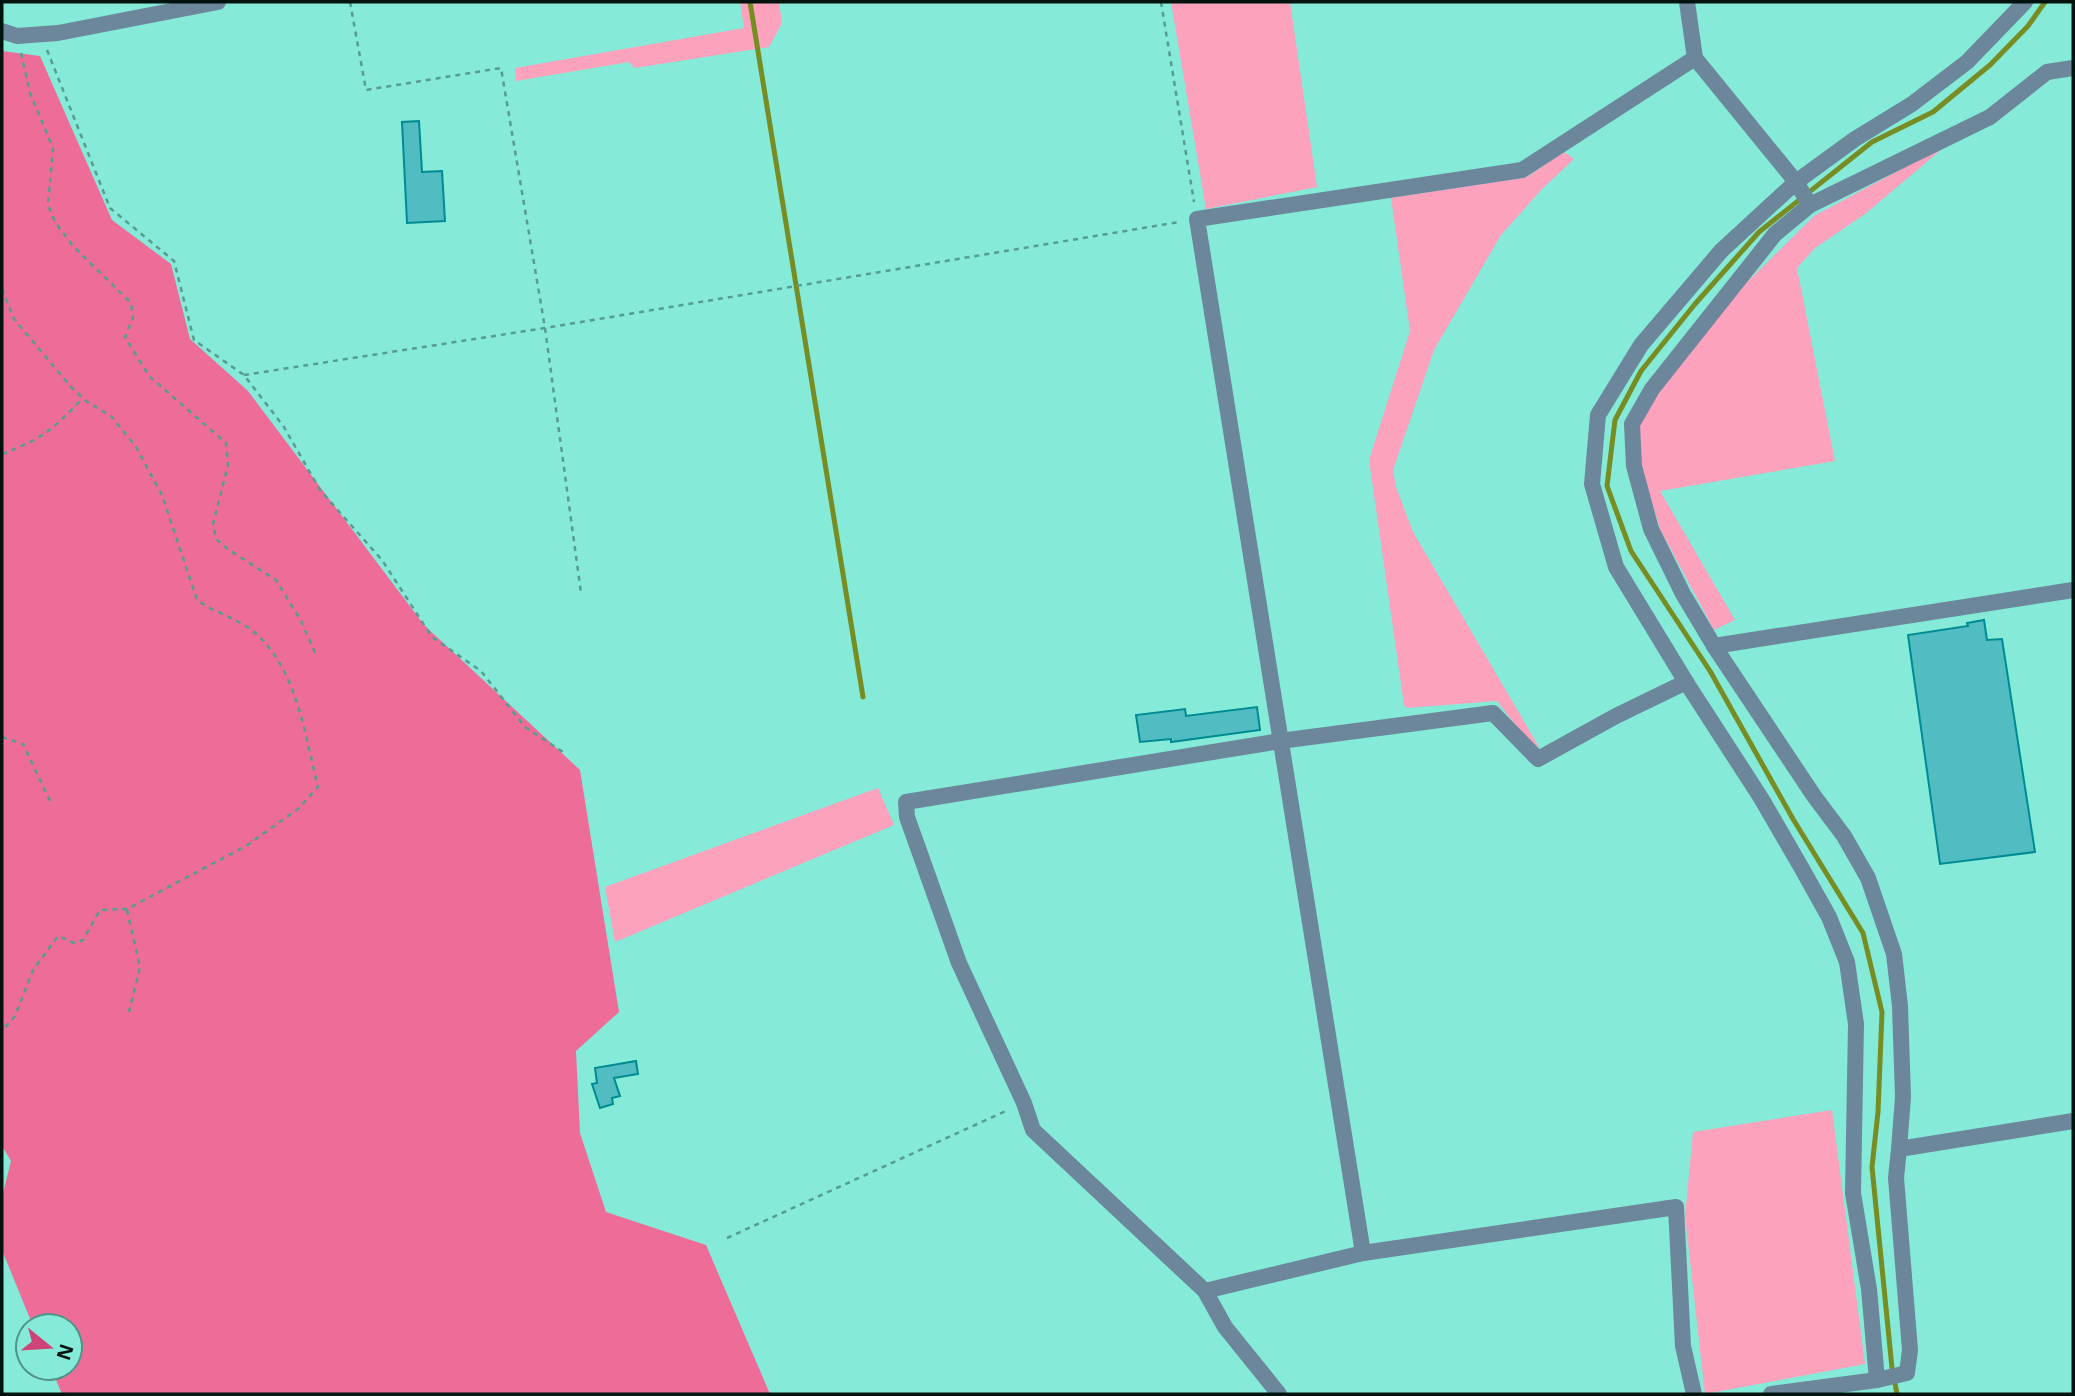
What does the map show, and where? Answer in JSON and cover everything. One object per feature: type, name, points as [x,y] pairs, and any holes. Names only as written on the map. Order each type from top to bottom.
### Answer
[{"type":"street","points":[[10,33],[58,33],[218,2]]},
{"type":"street","points":[[1687,2],[1696,58],[1796,182],[1810,205]]},
{"type":"street","points":[[1888,1377],[1869,1289],[1853,1193],[1856,1024],[1847,962],[1829,917],[1761,798],[1616,567],[1592,484],[1598,415],[1641,345],[1721,251],[1796,182],[1855,139],[1912,104],[1967,62],[2025,2]]},
{"type":"street","points":[[1363,1253],[1197,219],[1521,170],[1696,58]]},
{"type":"street","points":[[1771,1394],[1907,1373],[1910,1350],[1896,1178],[1903,1097],[1900,1006],[1894,954],[1868,878],[1844,836],[1814,796],[1714,646],[1651,529],[1634,466],[1632,424],[1652,389],[1775,234],[1810,205],[1990,117],[2047,72],[2073,68]]},
{"type":"street","points":[[1714,646],[2073,590]]},
{"type":"street","points":[[1279,1394],[1225,1327],[1205,1291],[1033,1130],[1024,1103],[959,963],[907,817],[906,802],[1280,741],[1493,713],[1538,759],[1616,716],[1686,682]]},
{"type":"street","points":[[1899,1149],[2073,1121]]},
{"type":"street","points":[[1205,1291],[1363,1253],[1676,1207],[1683,1346],[1694,1394]]},
{"type":"path","points":[[350,2],[366,90],[501,68],[545,328],[581,593]]},
{"type":"path","points":[[244,375],[545,328],[1197,219],[1161,2]]},
{"type":"path","points":[[10,33],[30,93],[53,148],[48,205],[55,222],[73,246],[131,303],[133,318],[125,337],[149,376],[226,443],[228,465],[214,524],[216,539],[229,551],[276,580],[301,621],[317,657]]},
{"type":"path","points":[[41,34],[110,208],[174,261],[194,340],[244,375],[284,427],[320,490],[382,560],[432,636],[481,671],[525,727],[566,754]]},
{"type":"path","points":[[2,289],[15,319],[71,387],[111,416],[135,447],[162,495],[197,600],[209,609],[254,631],[281,665],[294,691],[318,787],[298,809],[246,846],[127,909],[100,910],[83,940],[74,943],[58,936],[33,970],[15,1016],[2,1031]]},
{"type":"path","points":[[2,454],[50,432],[83,398]]},
{"type":"path","points":[[2,737],[23,744],[50,801]]},
{"type":"path","points":[[127,909],[140,967],[129,1012]]},
{"type":"path","points":[[727,1238],[1024,1103]]},
{"type":"shaded area","points":[[740,2],[779,2],[782,23],[769,47],[635,68],[629,62],[516,81],[515,68],[744,28]]},
{"type":"shaded area","points":[[1171,2],[1290,2],[1317,187],[1206,209]]},
{"type":"shaded area","points":[[2,51],[40,56],[112,220],[171,264],[190,339],[248,391],[424,625],[580,770],[619,1012],[576,1051],[580,1133],[606,1212],[706,1245],[770,1394],[62,1394],[57,1382],[84,1382],[84,1312],[27,1312],[2,1250],[2,1197],[11,1161],[2,1146]]},
{"type":"shaded area","points":[[1948,144],[1865,214],[1815,248],[1797,268],[1835,461],[1660,491],[1735,620],[1714,630],[1660,529],[1643,472],[1637,431],[1655,396],[1731,298],[1814,216]]},
{"type":"shaded area","points":[[1564,152],[1574,159],[1541,190],[1501,235],[1434,350],[1393,470],[1396,487],[1413,532],[1539,747],[1531,745],[1497,701],[1407,708],[1404,705],[1369,460],[1410,331],[1391,198],[1527,177]]},
{"type":"shaded area","points":[[878,788],[894,825],[615,942],[605,887]]},
{"type":"shaded area","points":[[1832,1110],[1865,1364],[1705,1394],[1685,1216],[1693,1132]]},
{"type":"building","points":[[419,121],[422,172],[442,171],[445,221],[407,223],[402,122]]},
{"type":"building","points":[[1984,620],[1987,640],[2002,639],[2035,852],[1940,864],[1908,635],[1968,626],[1967,623]]},
{"type":"building","points":[[1257,707],[1260,730],[1171,742],[1171,739],[1140,742],[1136,715],[1185,709],[1186,716]]},
{"type":"building","points":[[636,1061],[638,1074],[614,1078],[620,1096],[612,1098],[613,1104],[600,1108],[592,1084],[597,1083],[595,1068]]},
{"type":"waterway","points":[[750,2],[863,697]]},
{"type":"waterway","points":[[1897,1394],[1892,1368],[1872,1167],[1878,1112],[1882,1012],[1863,933],[1793,819],[1710,671],[1631,551],[1607,486],[1615,420],[1641,371],[1695,304],[1759,232],[1872,142],[1933,112],[1990,65],[2028,26],[2045,2]]}]
